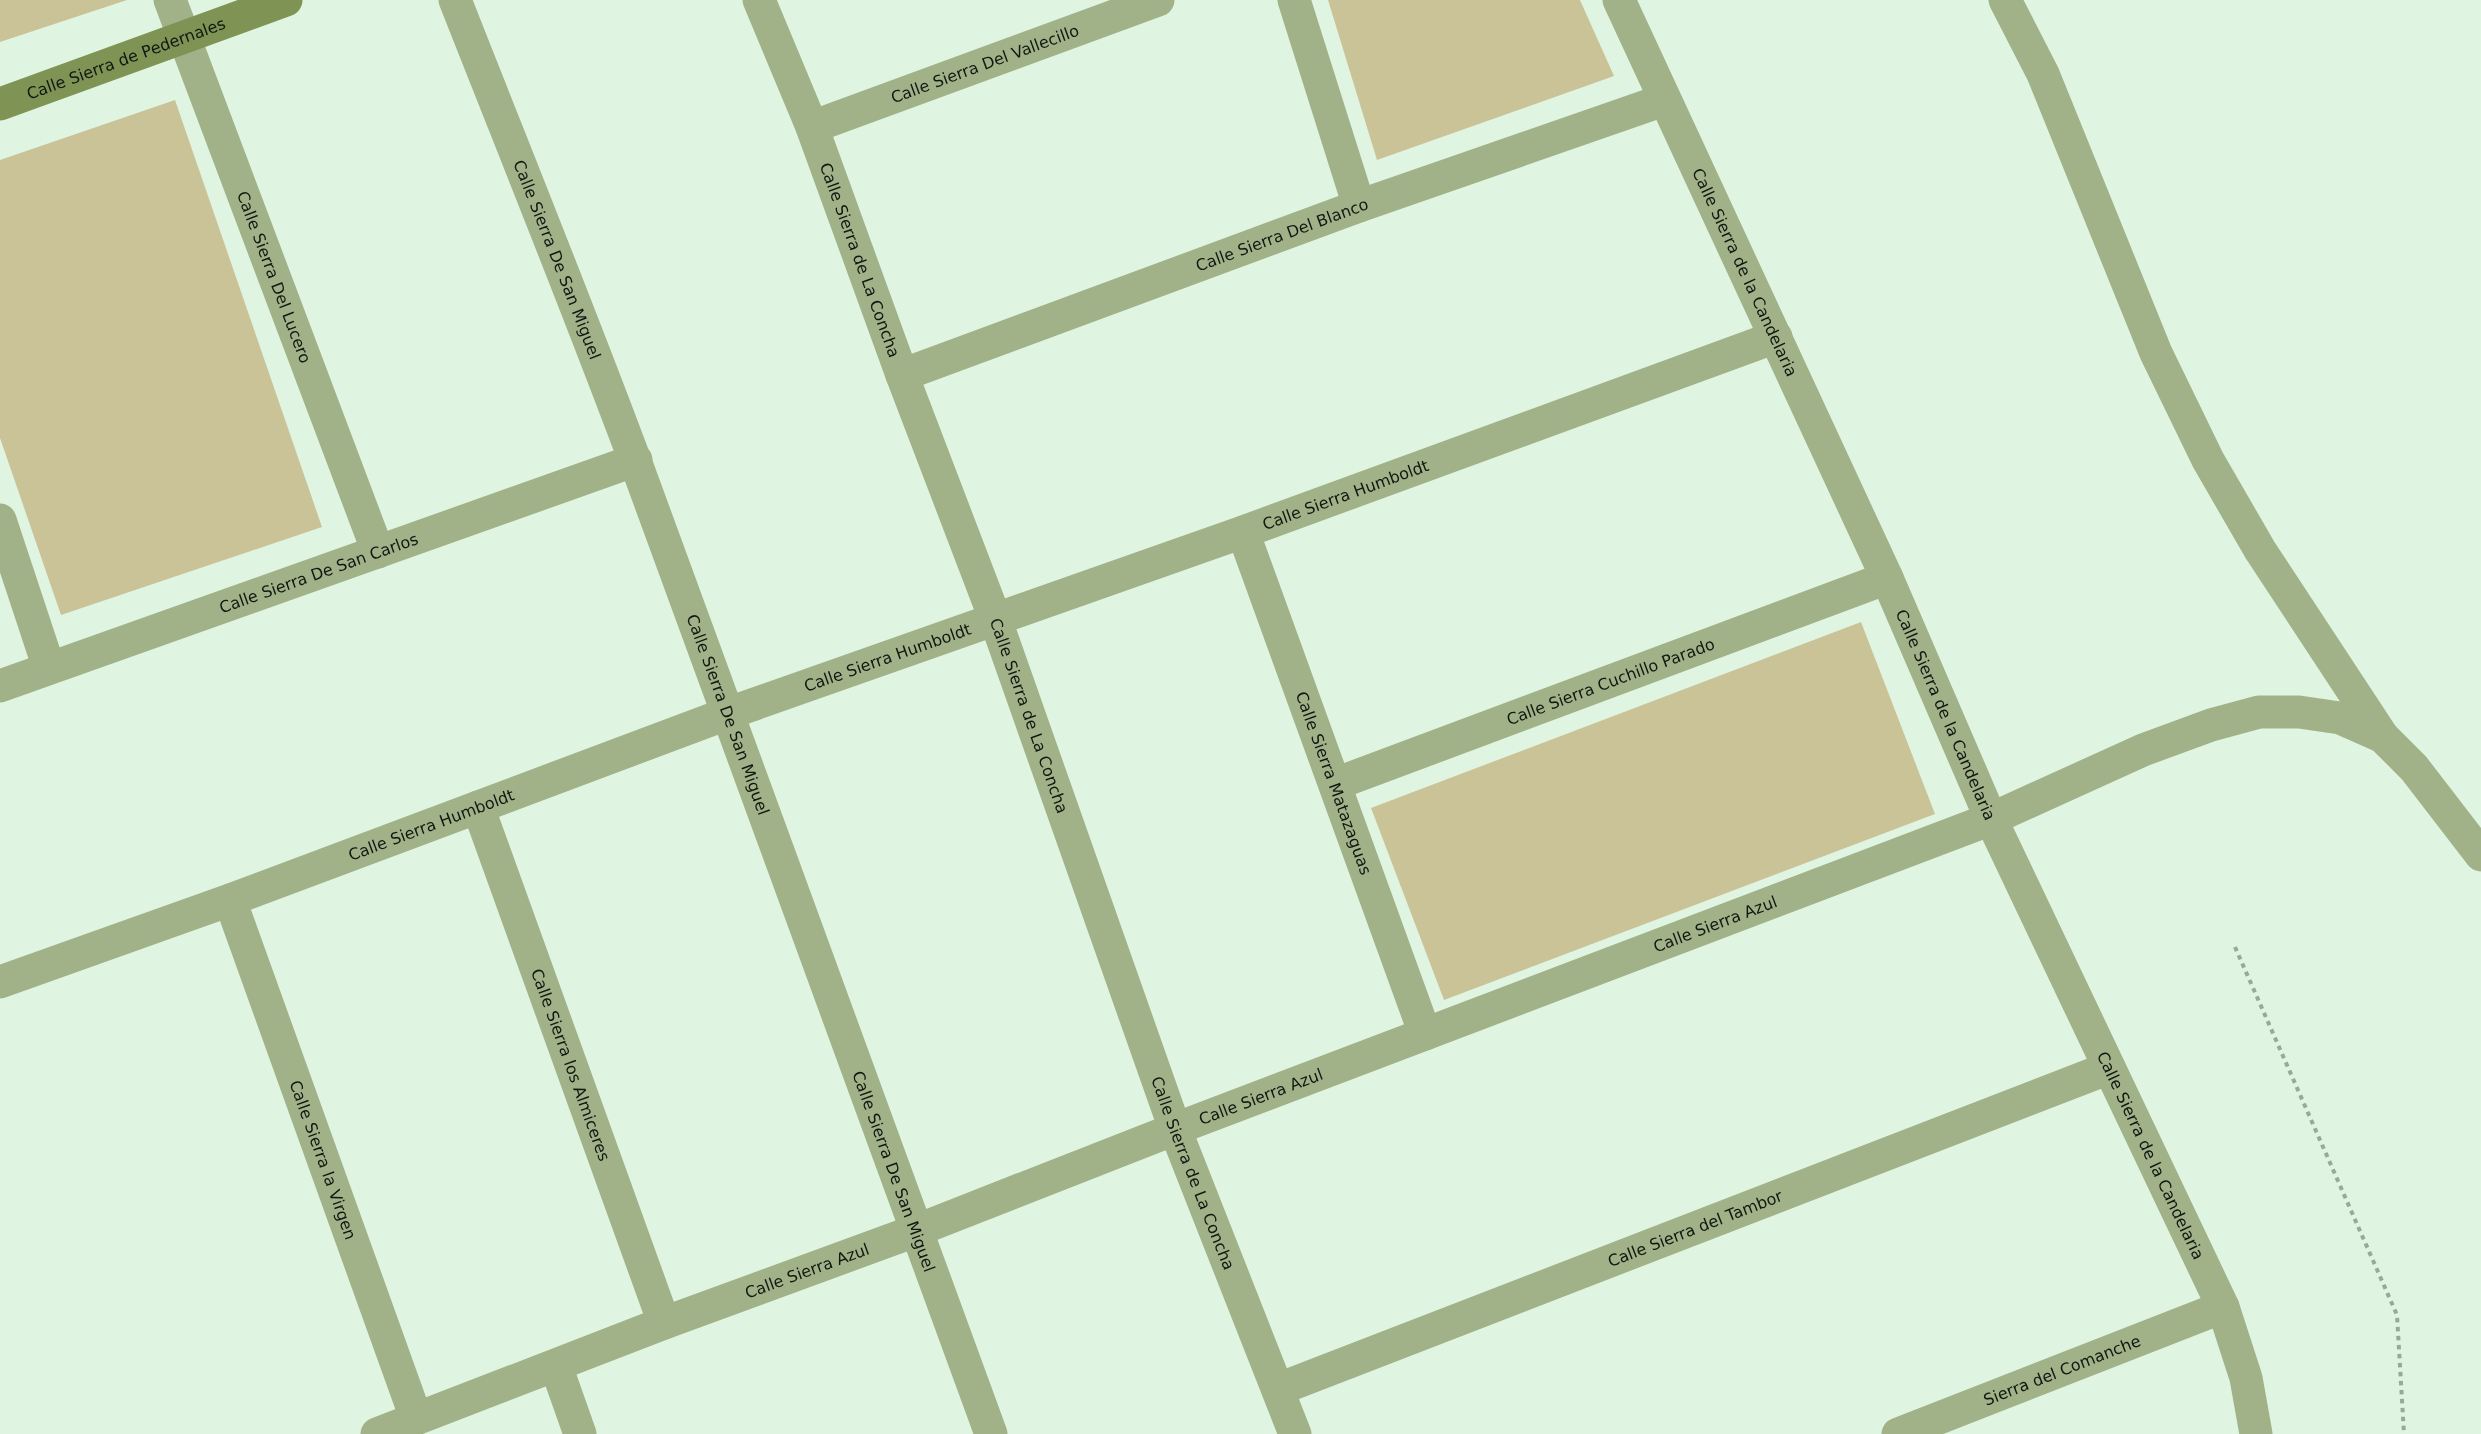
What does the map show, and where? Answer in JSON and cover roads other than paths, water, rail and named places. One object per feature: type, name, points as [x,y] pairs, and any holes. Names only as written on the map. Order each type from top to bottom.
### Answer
[{"type":"main road","name":"Calle Sierra de Pedernales","points":[[0,104],[286,0]]},
{"type":"street","name":"Calle Sierra Del Lucero","points":[[170,0],[378,552]]},
{"type":"street","name":"Calle Sierra De San Miguel","points":[[455,0],[636,460],[915,1231],[991,1434]]},
{"type":"street","name":"Calle Sierra de La Concha","points":[[759,0],[812,127],[902,375],[996,621],[1175,1129],[1295,1434]]},
{"type":"street","name":"Calle Sierra Del Vallecillo","points":[[812,127],[1158,0]]},
{"type":"street","points":[[1294,0],[1359,206]]},
{"type":"street","name":"Calle Sierra de la Candelaria","points":[[1619,0],[1887,578],[1991,819],[2223,1307],[2246,1378],[2256,1434]]},
{"type":"street","points":[[2005,0],[2043,74],[2156,354],[2208,460],[2260,550],[2383,737],[2414,768],[2481,855]]},
{"type":"street","name":"Calle Sierra Del Blanco","points":[[902,375],[1359,206],[1664,100]]},
{"type":"street","name":"Calle Sierra Humboldt","points":[[0,982],[230,900],[729,712],[996,621],[1776,337]]},
{"type":"street","name":"Calle Sierra De San Carlos","points":[[0,686],[636,460]]},
{"type":"street","points":[[0,520],[50,668]]},
{"type":"street","name":"Calle Sierra Matazaguas","points":[[1243,532],[1425,1034]]},
{"type":"street","name":"Calle Sierra Cuchillo Parado","points":[[1335,784],[1887,578]]},
{"type":"street","name":"Calle Sierra Azul","points":[[377,1434],[664,1323],[915,1231],[1175,1129],[1991,819],[2143,750],[2211,725],[2259,712],[2299,712],[2340,718],[2383,737]]},
{"type":"street","name":"Calle Sierra los Almiceres","points":[[478,807],[664,1323]]},
{"type":"street","name":"Calle Sierra la Virgen","points":[[230,900],[416,1418]]},
{"type":"street","name":"Calle Sierra del Tambor","points":[[1279,1389],[2109,1068]]},
{"type":"street","name":"Sierra del Comanche","points":[[1898,1434],[2223,1307]]},
{"type":"street","points":[[556,1366],[580,1434]]}]
